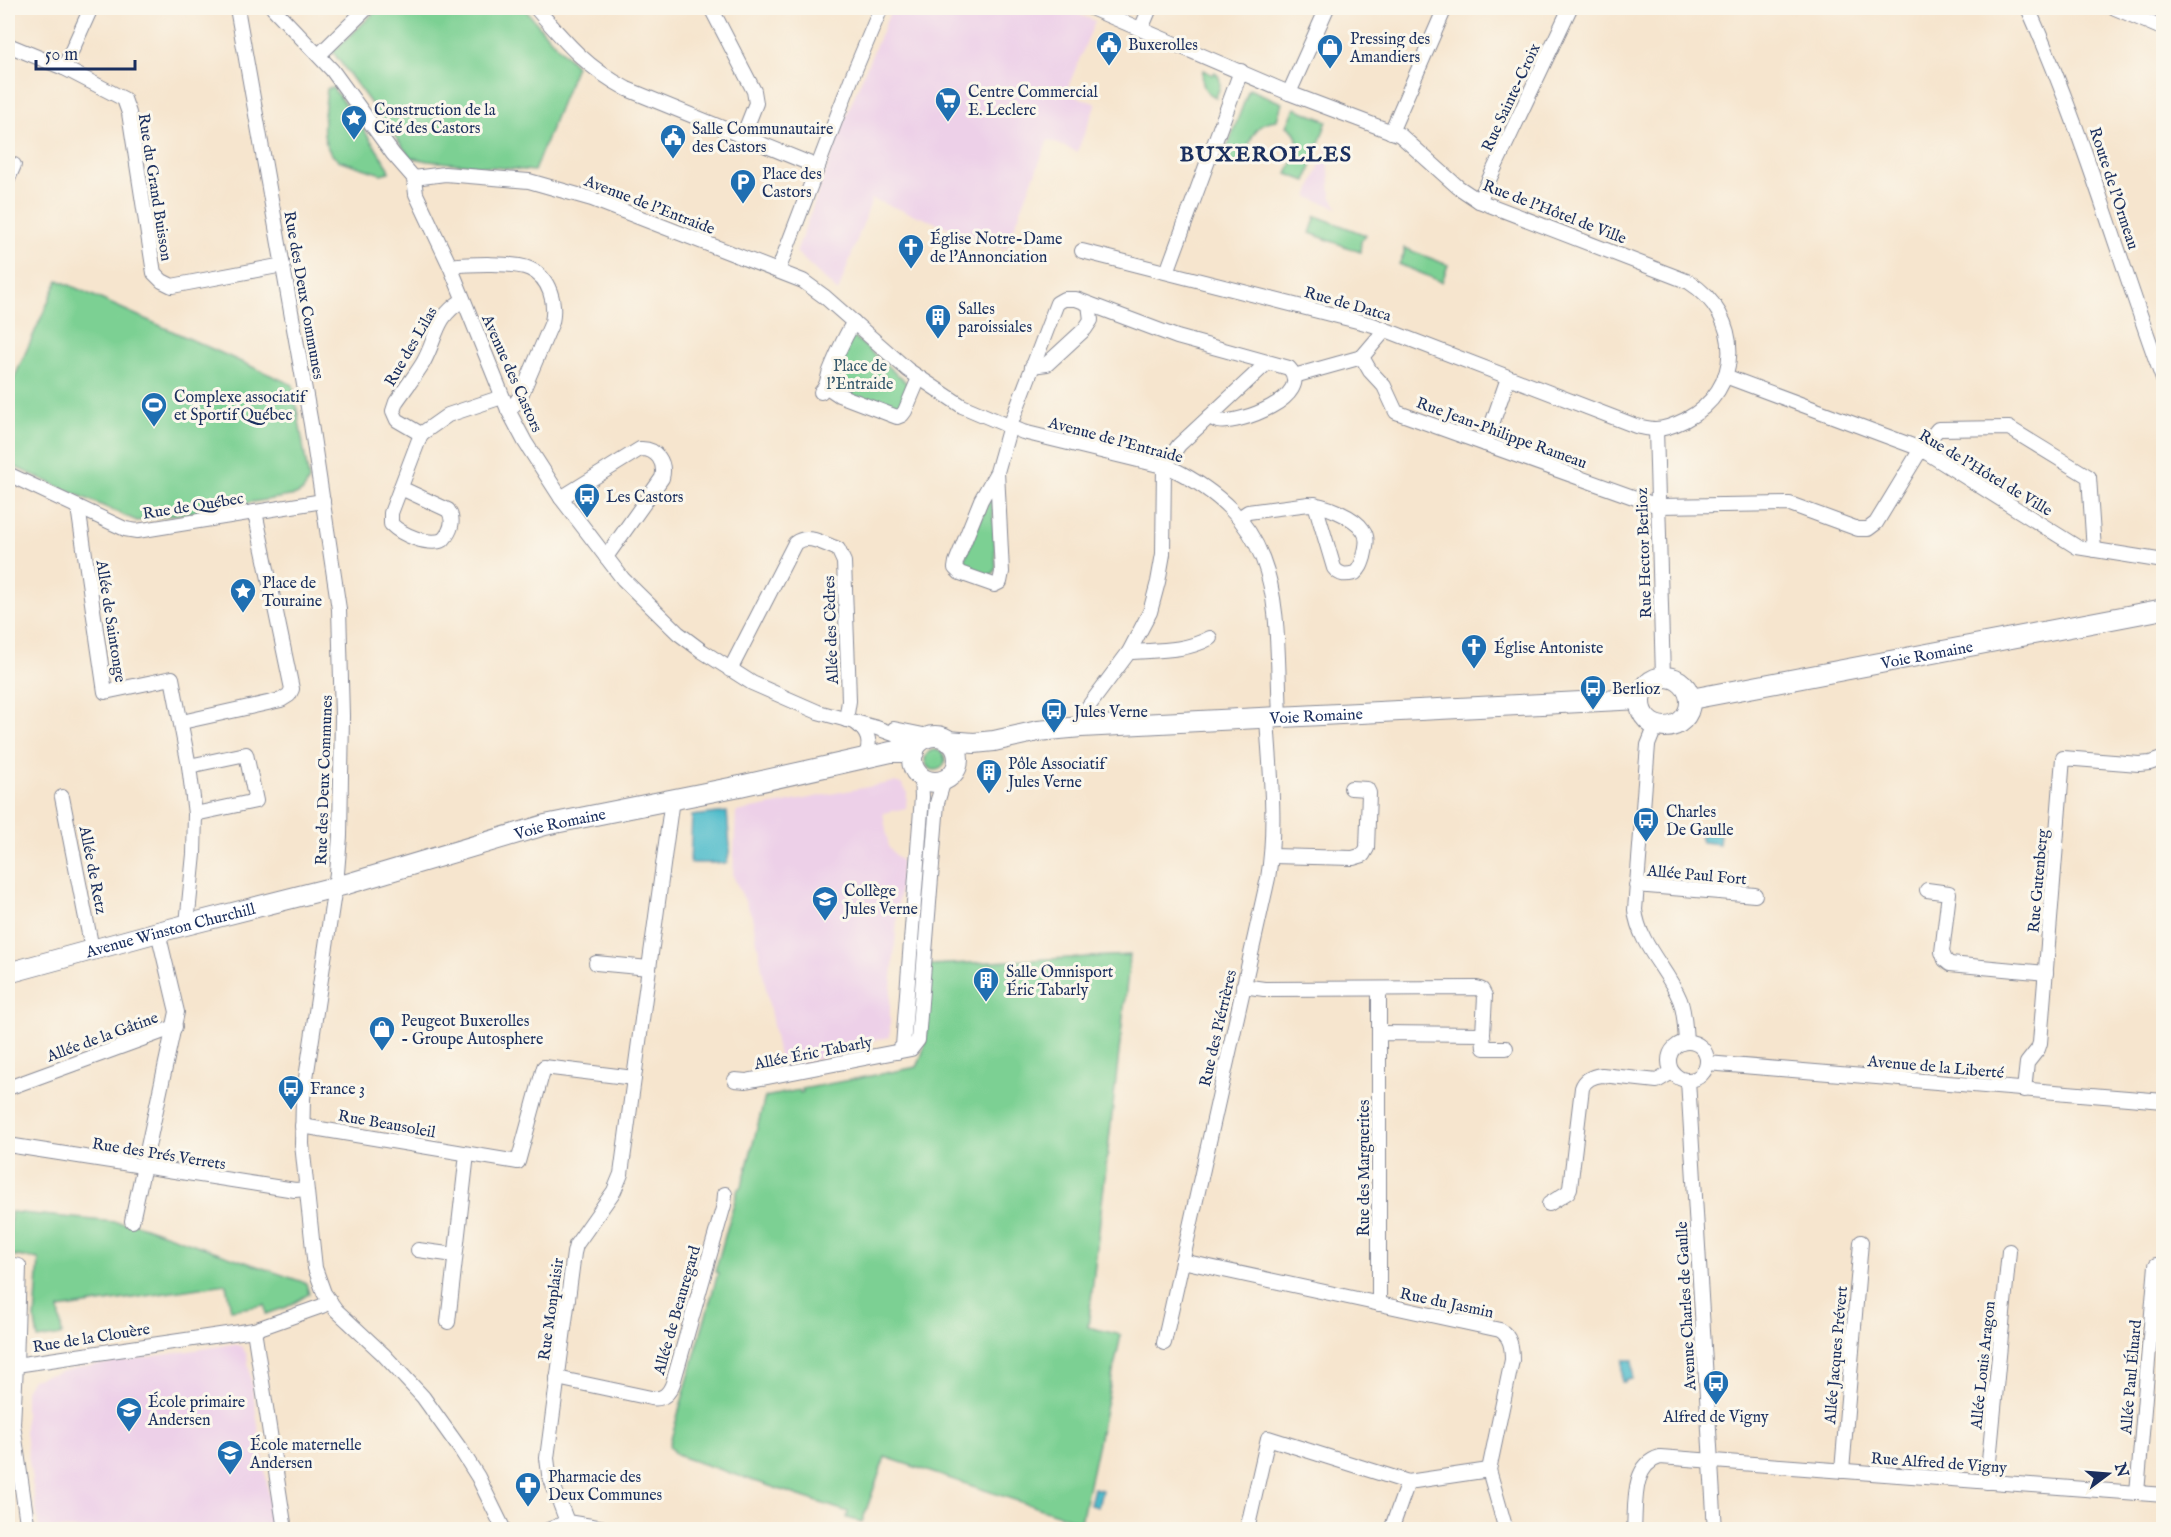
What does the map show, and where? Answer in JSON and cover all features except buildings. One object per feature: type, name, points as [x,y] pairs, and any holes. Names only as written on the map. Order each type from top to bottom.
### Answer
[{"type":"street","points":[[64,68],[91,8]]},
{"type":"street","name":"Rue des Deux Communes","points":[[237,8],[283,265],[339,609],[342,663],[340,836],[335,888],[303,1098],[302,1126],[306,1189],[315,1268],[324,1293],[336,1310],[383,1354],[423,1397],[478,1477],[504,1530]]},
{"type":"street","name":"Avenue des Castors","points":[[273,8],[319,55],[364,111],[393,154],[414,178],[416,194],[450,266],[505,404],[525,442],[561,498],[639,596],[678,633],[730,670],[794,703],[877,728],[905,740],[916,762]]},
{"type":"street","points":[[319,55],[367,8]]},
{"type":"street","points":[[536,8],[571,49],[604,77],[627,89],[818,166]]},
{"type":"street","points":[[711,8],[754,92],[756,103],[743,136]]},
{"type":"street","points":[[778,271],[881,8]]},
{"type":"street","name":"Rue de l'Hôtel de Ville","points":[[1091,8],[1288,93],[1390,132],[1410,143],[1458,187],[1479,201],[1675,276],[1699,288],[1720,314],[1730,344],[1730,357],[1725,376],[1717,391],[1696,414],[1679,423],[1656,429],[1636,426],[1596,412]]},
{"type":"street","points":[[1141,29],[1150,8]]},
{"type":"street","points":[[1288,93],[1327,8]]},
{"type":"street","points":[[1390,132],[1445,8]]},
{"type":"street","name":"Rue Sainte-Croix","points":[[1479,201],[1570,8]]},
{"type":"street","name":"Route de l'Ormeau","points":[[2028,8],[2056,72],[2082,141],[2163,382]]},
{"type":"street","points":[[2115,8],[2163,29]]},
{"type":"street","name":"Rue du Grand Buisson","points":[[8,45],[64,68],[124,99],[129,113],[154,273],[162,281],[172,286],[283,265]]},
{"type":"street","points":[[1167,272],[1241,71]]},
{"type":"street","points":[[8,179],[14,165]]},
{"type":"street","name":"Avenue de l'Entraide","points":[[414,178],[445,174],[529,181],[592,199],[811,286],[885,352],[962,406],[1023,432],[1164,466],[1191,477],[1224,502],[1239,518],[1263,557],[1276,608],[1274,717]]},
{"type":"street","name":"Rue de Datca","points":[[1083,251],[1385,330],[1596,412]]},
{"type":"street","points":[[401,488],[448,510],[452,521],[451,529],[443,540],[429,542],[411,536],[391,524],[391,513],[421,434],[448,415],[505,404],[522,393],[555,311],[550,291],[536,272],[522,266],[470,264],[450,266]]},
{"type":"street","points":[[997,472],[1002,572],[1000,582],[994,585],[960,573],[955,566],[981,500],[997,472],[1010,426],[1057,303],[1070,298],[1177,337],[1289,368],[1294,376],[1294,384],[1288,394],[1256,413],[1222,421],[1209,417]]},
{"type":"street","name":"Rue des Lilas","points":[[421,434],[397,420],[393,406],[422,365],[442,318],[452,307],[463,300]]},
{"type":"street","points":[[1032,366],[1047,364],[1085,329],[1091,320],[1089,304]]},
{"type":"street","points":[[854,322],[837,354],[824,389],[897,417],[902,416],[905,411],[919,378]]},
{"type":"street","points":[[1294,376],[1362,357],[1385,330]]},
{"type":"street","name":"Rue Jean-Philippe Rameau","points":[[1362,357],[1370,371],[1384,386],[1396,412],[1658,506]]},
{"type":"street","points":[[1082,728],[1088,706],[1129,652],[1150,612],[1163,554],[1164,466],[1179,445],[1267,363]]},
{"type":"street","name":"Rue de l'Hôtel de Ville","points":[[1725,376],[1921,449],[2077,547],[2163,561]]},
{"type":"street","points":[[1485,444],[1508,378]]},
{"type":"street","points":[[1658,506],[1790,504],[1863,530],[1876,523],[1921,449],[1938,429],[2009,428],[2089,477],[2094,550]]},
{"type":"street","name":"Rue Hector Berlioz","points":[[1656,429],[1663,677]]},
{"type":"street","points":[[561,498],[640,449],[649,450],[658,456],[664,468],[662,478],[606,557]]},
{"type":"street","name":"Rue de Québec","points":[[8,474],[125,529],[137,531],[323,501]]},
{"type":"street","points":[[1239,518],[1248,512],[1316,504],[1334,510],[1363,529],[1367,546],[1362,565],[1355,573],[1342,575],[1334,568],[1316,504]]},
{"type":"street","name":"Allée de Saintonge","points":[[78,507],[105,692],[172,678],[182,722],[195,814],[194,854],[187,924]]},
{"type":"street","points":[[182,722],[280,700],[289,695],[292,689],[255,512]]},
{"type":"street","name":"Allée des Cèdres","points":[[730,670],[795,543],[802,539],[809,539],[838,549],[844,561],[850,721]]},
{"type":"street","name":"Voie Romaine","points":[[1690,699],[2163,609]]},
{"type":"street","points":[[1129,652],[1182,649],[1210,638]]},
{"type":"street","points":[[1663,677],[1678,680],[1684,685],[1690,699],[1687,716],[1681,722],[1665,727],[1656,725],[1644,715],[1640,699],[1648,684],[1663,677]]},
{"type":"street","name":"Voie Romaine","points":[[916,762],[924,740],[941,739],[974,743],[994,741],[1029,732],[1082,728],[1640,699]]},
{"type":"street","name":"Rue des Piérrières","points":[[1164,1342],[1272,856],[1274,717]]},
{"type":"street","points":[[850,721],[861,727],[867,735],[869,747],[864,757]]},
{"type":"street","points":[[1656,725],[1648,745],[1635,910],[1638,928],[1680,1000],[1685,1021],[1686,1042]]},
{"type":"street","name":"Avenue des Castors","points":[[877,728],[899,729],[941,739]]},
{"type":"street","points":[[941,739],[957,752],[950,774]]},
{"type":"street","name":"Voie Romaine","points":[[335,888],[545,825],[788,776],[891,752],[916,762],[932,782],[950,774],[994,741]]},
{"type":"street","points":[[189,766],[246,754],[256,801],[195,814]]},
{"type":"street","name":"Rue Gutenberg","points":[[2024,1090],[2027,1063],[2040,1043],[2063,758],[2139,764],[2157,760]]},
{"type":"street","name":"Voie Romaine","points":[[788,776],[890,763],[916,762]]},
{"type":"street","name":"Allée Éric Tabarly","points":[[897,1052],[903,1046],[922,797],[916,762]]},
{"type":"street","name":"Allée Éric Tabarly","points":[[735,1080],[746,1081],[914,1048],[918,1040],[937,803],[950,774]]},
{"type":"street","points":[[1272,856],[1353,858],[1363,855],[1367,848],[1369,794],[1367,789],[1351,788]]},
{"type":"street","name":"Allée de Retz","points":[[62,797],[92,949]]},
{"type":"street","name":"Rue Monplaisir","points":[[567,1522],[547,1466],[576,1245],[618,1183],[672,799]]},
{"type":"street","name":"Allée Paul Fort","points":[[1636,885],[1755,895]]},
{"type":"street","name":"Avenue Winston Churchill","points":[[8,973],[187,924],[335,888]]},
{"type":"street","points":[[1928,890],[1949,893],[1942,952],[1945,960],[1950,964],[2046,973]]},
{"type":"street","name":"Allée de la Gâtine","points":[[132,1221],[177,1012],[158,932]]},
{"type":"street","points":[[596,963],[649,968]]},
{"type":"street","points":[[1243,986],[1264,989],[1477,988],[1482,990],[1485,996],[1484,1048],[1506,1048]]},
{"type":"street","name":"Rue des Marguerites","points":[[1379,989],[1379,1304]]},
{"type":"street","name":"Allée de la Gâtine","points":[[8,1088],[175,1027]]},
{"type":"street","points":[[1379,1033],[1483,1034]]},
{"type":"street","points":[[1686,1042],[1695,1043],[1701,1047],[1706,1054],[1707,1063],[1700,1075],[1688,1080],[1678,1077],[1669,1066],[1670,1054],[1675,1046],[1686,1042]]},
{"type":"street","name":"Avenue de la Liberté","points":[[1707,1063],[2163,1101]]},
{"type":"street","name":"Rue Beausoleil","points":[[302,1126],[518,1162],[544,1067],[634,1078]]},
{"type":"street","points":[[1549,1204],[1572,1198],[1582,1088],[1586,1081],[1602,1075],[1657,1081],[1672,1072]]},
{"type":"street","name":"Avenue Charles de Gaulle","points":[[1688,1080],[1716,1530]]},
{"type":"street","name":"Rue des Prés Verrets","points":[[8,1145],[295,1190],[306,1189]]},
{"type":"street","points":[[448,1322],[467,1154]]},
{"type":"street","name":"Allée de Beauregard","points":[[557,1378],[651,1398],[659,1399],[667,1395],[673,1383],[724,1205],[725,1194]]},
{"type":"street","name":"Allée Jacques Prévert","points":[[1842,1471],[1861,1242]]},
{"type":"street","points":[[418,1250],[455,1255]]},
{"type":"street","name":"Allée Louis Aragon","points":[[1987,1482],[2009,1251]]},
{"type":"street","name":"Rue du Jasmin","points":[[1182,1261],[1500,1330],[1508,1338],[1512,1360],[1489,1470],[1506,1530]]},
{"type":"street","points":[[8,1264],[19,1266],[12,1365]]},
{"type":"street","name":"Allée Paul Éluard","points":[[2137,1493],[2156,1265]]},
{"type":"street","name":"Rue de la Clouère","points":[[28,1530],[11,1448],[12,1365],[254,1330],[322,1306],[330,1301]]},
{"type":"street","points":[[254,1330],[285,1530]]},
{"type":"street","points":[[1247,1530],[1268,1438],[1408,1482],[1489,1470]]},
{"type":"street","name":"Rue Alfred de Vigny","points":[[1634,1530],[1639,1475],[1647,1463],[1654,1458],[1668,1456],[2163,1495]]},
{"type":"street","points":[[1391,1530],[1408,1482]]},
{"type":"street","points":[[548,1530],[567,1522],[616,1530]]},
{"type":"shaded area","points":[[892,8],[1063,8],[1095,21],[1066,92],[1096,104],[1077,152],[1048,140],[1006,249],[872,199],[838,292],[796,252],[853,99]]},
{"type":"shaded area","points":[[1327,145],[1331,196],[1338,208],[1308,197]]},
{"type":"shaded area","name":"Collège Jules Verne","points":[[894,782],[902,784],[907,792],[906,808],[883,813],[889,848],[902,862],[890,1001],[890,1037],[821,1051],[822,1058],[781,1067],[752,916],[733,876],[736,812]]},
{"type":"shaded area","name":"École primaire Andersen","points":[[234,1344],[242,1347],[247,1355],[274,1529],[39,1529],[25,1433],[25,1391],[32,1379],[76,1368]]},
{"type":"green space","points":[[379,8],[524,8],[576,66],[534,171],[428,161],[410,157],[333,52]]},
{"type":"green space","points":[[1203,70],[1213,75],[1215,72],[1219,78],[1220,87],[1216,97],[1204,86]]},
{"type":"green space","points":[[333,88],[366,133],[389,168],[389,172],[381,174],[338,160],[331,154],[324,137],[324,118],[327,89]]},
{"type":"green space","points":[[1249,89],[1282,103],[1277,120],[1262,125],[1253,136],[1241,166],[1223,159]]},
{"type":"green space","points":[[1295,108],[1327,121],[1306,181],[1287,174],[1297,148],[1296,136],[1287,126]]},
{"type":"green space","points":[[1316,216],[1366,235],[1361,241],[1360,252],[1310,233]]},
{"type":"green space","points":[[1404,248],[1448,265],[1442,282],[1399,264]]},
{"type":"green space","name":"Complexe associatif et Sportif Québec","points":[[58,280],[293,385],[309,480],[303,491],[296,495],[137,521],[8,464],[8,392]]},
{"type":"green space","name":"Place de l'Entraide","points":[[853,336],[910,386],[903,407],[894,413],[837,390],[834,383],[836,369]]},
{"type":"green space","points":[[992,493],[996,568],[993,574],[982,575],[965,567],[964,559]]},
{"type":"green space","points":[[935,750],[942,753],[945,760],[942,767],[935,770],[928,767],[925,760],[928,753]]},
{"type":"green space","points":[[1130,955],[1088,1327],[1121,1335],[1081,1522],[885,1457],[862,1522],[847,1518],[848,1512],[676,1455],[669,1446],[765,1097],[799,1090],[800,1093],[803,1092],[802,1089],[917,1067],[926,1032],[930,965]]},
{"type":"green space","points":[[11,1212],[136,1224],[306,1283],[309,1294],[287,1307],[266,1314],[265,1305],[231,1310],[226,1284],[59,1309],[62,1335],[38,1339],[35,1320],[39,1259],[9,1255]]},
{"type":"green space","points":[[2163,1283],[2163,1353],[2157,1352]]},
{"type":"water","points":[[727,812],[730,847],[727,863],[690,863],[692,816]]},
{"type":"water","points":[[1703,833],[1720,834],[1719,844],[1702,842],[1700,836]]},
{"type":"water","points":[[1623,1360],[1633,1360],[1632,1379],[1626,1379],[1625,1382],[1622,1382]]},
{"type":"water","points":[[1094,1488],[1102,1490],[1098,1507],[1090,1505]]},
{"type":"place","name":"Buxerolles","points":[[1109,67]]},
{"type":"place","name":"Pressing des Amandiers","points":[[1330,70]]},
{"type":"place","name":"Centre Commercial E. Leclerc","points":[[948,123]]},
{"type":"place","name":"Construction de la Cité des Castors","points":[[354,141]]},
{"type":"place","name":"Salle Communautaire des Castors","points":[[673,160]]},
{"type":"place","name":"Place des Castors","points":[[743,205]]},
{"type":"place","name":"Église Notre-Dame de l'Annonciation","points":[[911,270]]},
{"type":"place","name":"Salles paroissiales","points":[[938,340]]},
{"type":"place","name":"Complexe associatif et Sportif Québec","points":[[154,428]]},
{"type":"place","name":"Les Castors","points":[[587,519]]},
{"type":"place","name":"Place de Touraine","points":[[243,614]]},
{"type":"place","name":"Église Antoniste","points":[[1474,670]]},
{"type":"place","name":"Berlioz","points":[[1593,711]]},
{"type":"place","name":"Jules Verne","points":[[1054,734]]},
{"type":"place","name":"Pôle Associatif Jules Verne","points":[[989,795]]},
{"type":"place","name":"Charles De Gaulle","points":[[1646,843]]},
{"type":"place","name":"Collège Jules Verne","points":[[825,922]]},
{"type":"place","name":"Salle Omnisport Éric Tabarly","points":[[986,1003]]},
{"type":"place","name":"Peugeot Buxerolles - Groupe Autosphere","points":[[382,1052]]},
{"type":"place","name":"France 3","points":[[291,1111]]},
{"type":"place","name":"Alfred de Vigny","points":[[1716,1406]]},
{"type":"place","name":"École primaire Andersen","points":[[129,1433]]},
{"type":"place","name":"École maternelle Andersen","points":[[230,1476]]},
{"type":"place","name":"Pharmacie des Deux Communes","points":[[528,1508]]},
{"type":"district","name":"BUXEROLLES","points":[[1266,153]]}]
